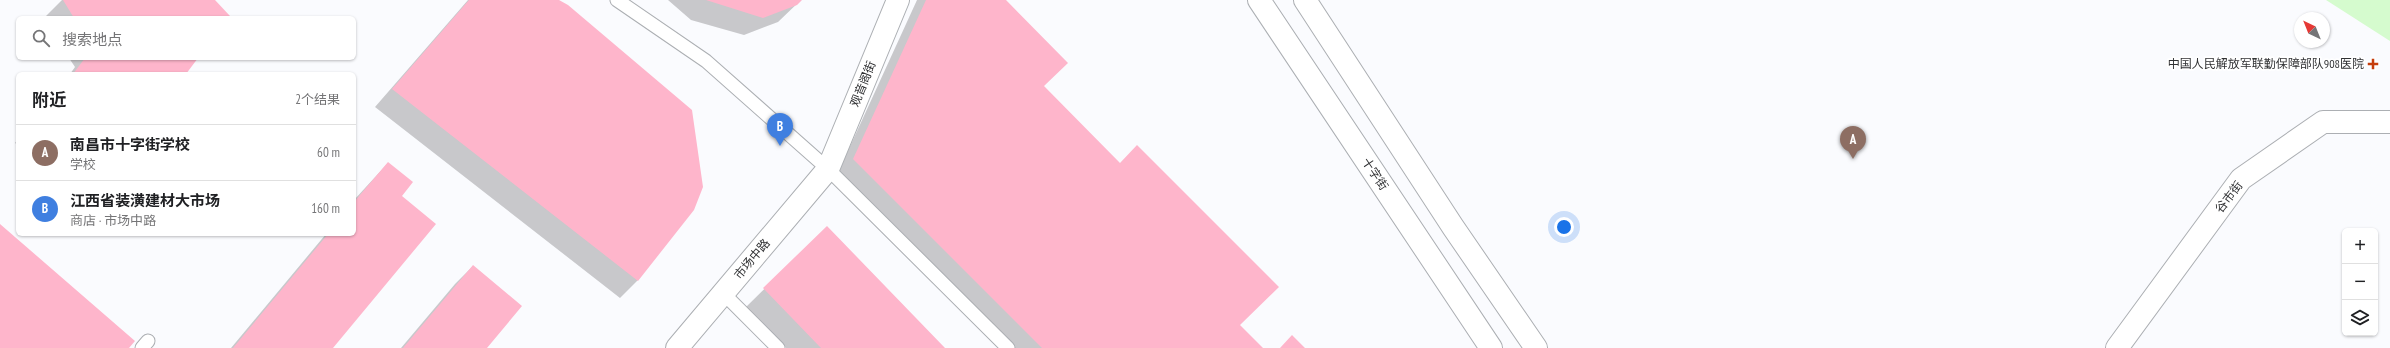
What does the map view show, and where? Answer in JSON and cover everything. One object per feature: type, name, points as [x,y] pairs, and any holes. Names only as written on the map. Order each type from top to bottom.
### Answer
[{"type":"main road","name":"观音阁街","points":[[828,169],[898,0]]},
{"type":"main road","name":"十字街","points":[[1259,0],[1491,348]]},
{"type":"main road","points":[[1305,0],[1449,220],[1536,348]]},
{"type":"main road","name":"谷市街","points":[[2116,348],[2241,179],[2323,122],[2390,122]]},
{"type":"main road","name":"市场中路","points":[[677,348],[828,169]]},
{"type":"lane","points":[[617,0],[706,61],[828,169],[1008,348]]},
{"type":"lane","points":[[723,293],[778,348]]},
{"type":"green space","points":[[2326,0],[2390,0],[2390,41]]},
{"type":"building","points":[[63,0],[215,0],[230,16],[73,16]]},
{"type":"building","points":[[469,0],[559,0],[568,5],[692,110],[703,187],[694,210],[638,281],[392,89]]},
{"type":"building","points":[[706,0],[802,0],[797,5],[763,18]]},
{"type":"building","points":[[926,0],[1006,0],[1068,63],[1044,86],[1120,163],[1137,145],[1279,287],[1240,325],[1263,348],[1042,348],[853,159]]},
{"type":"building","points":[[84,60],[196,60],[188,72],[74,72]]},
{"type":"building","points":[[388,162],[413,182],[402,196],[436,224],[333,348],[233,348],[326,236],[356,236],[356,200]]},
{"type":"building","points":[[0,224],[135,341],[129,348],[0,348]]},
{"type":"building","points":[[827,226],[945,348],[821,348],[763,288]]},
{"type":"building","points":[[473,265],[522,306],[487,348],[403,348]]},
{"type":"building","points":[[1292,335],[1305,348],[1280,348]]},
{"type":"place","name":"中国人民解放军联勤保障部队908医院","points":[[2373,64]]},
{"type":"place","name":"江西省装潢建材大市场","points":[[780,146]]},
{"type":"place","name":"南昌市十字街学校","points":[[1853,159]]}]
